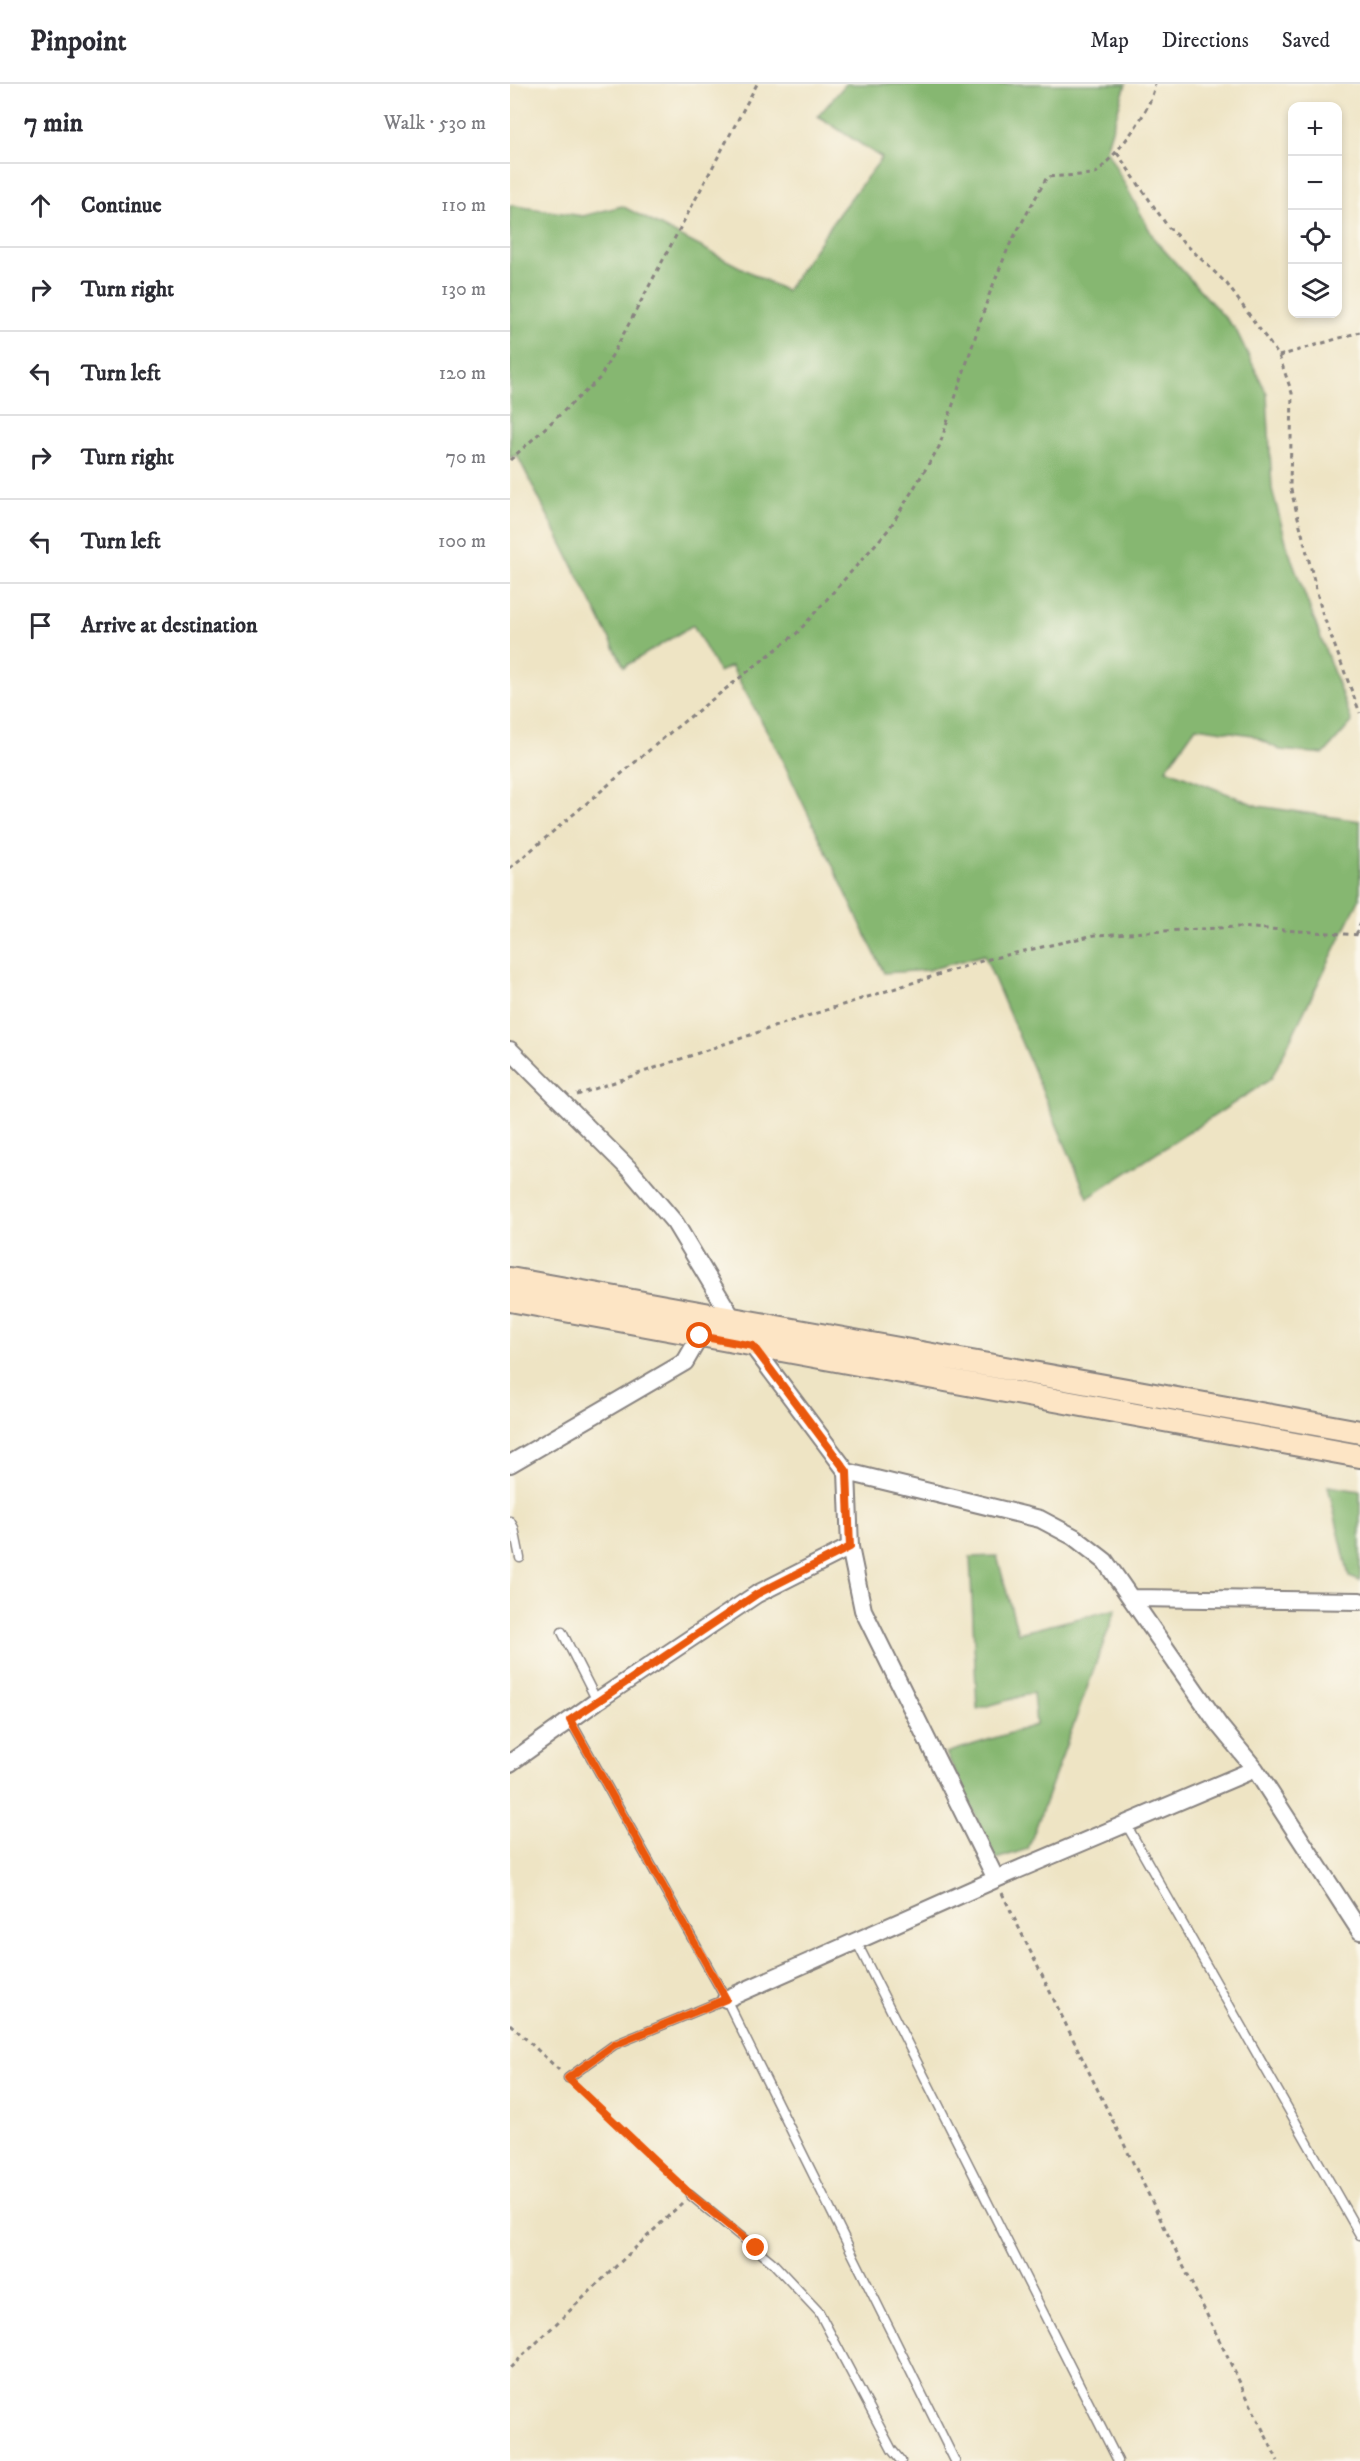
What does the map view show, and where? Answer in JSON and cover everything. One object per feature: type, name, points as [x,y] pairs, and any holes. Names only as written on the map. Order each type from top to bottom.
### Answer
[{"type":"street","points":[[510,1050],[631,1171],[675,1223],[734,1321],[847,1472],[850,1547],[862,1610],[996,1879]]},
{"type":"street","points":[[510,1279],[1360,1432]]},
{"type":"street","points":[[510,1300],[1360,1456]]},
{"type":"street","points":[[510,1464],[685,1362],[700,1336]]},
{"type":"street","points":[[847,1472],[1040,1519],[1074,1537],[1105,1561],[1219,1725],[1255,1769],[1360,1931]]},
{"type":"street","points":[[510,1763],[597,1701],[757,1594],[850,1547]]},
{"type":"street","points":[[1132,1598],[1360,1601]]},
{"type":"street","points":[[726,1999],[996,1879],[1255,1769]]},
{"type":"lane","points":[[510,1521],[514,1528],[520,1558]]},
{"type":"lane","points":[[562,1632],[597,1701]]},
{"type":"lane","points":[[570,1720],[726,1999],[955,2461]]},
{"type":"lane","points":[[1126,1824],[1360,2235]]},
{"type":"lane","points":[[856,1941],[1118,2461]]},
{"type":"lane","points":[[568,2078],[614,2045],[726,1999]]},
{"type":"lane","points":[[690,2194],[772,2262],[819,2312],[892,2450],[902,2461]]},
{"type":"path","points":[[510,460],[600,378],[757,84]]},
{"type":"path","points":[[510,868],[672,731],[797,633],[889,529],[939,447],[1005,256],[1047,177],[1095,174],[1117,153],[1153,96],[1155,84]]},
{"type":"path","points":[[1117,153],[1168,227],[1227,284],[1279,356],[1292,393],[1290,486],[1322,612],[1360,713]]},
{"type":"path","points":[[1279,356],[1360,332]]},
{"type":"path","points":[[560,1101],[785,1023],[952,970],[1095,935],[1237,927],[1358,935],[1360,924]]},
{"type":"path","points":[[996,1879],[1278,2461]]},
{"type":"path","points":[[510,2024],[690,2194],[510,2368]]},
{"type":"green space","points":[[846,84],[1126,84],[1106,149],[1155,240],[1236,330],[1267,394],[1272,489],[1288,549],[1352,722],[1324,754],[1280,750],[1252,735],[1196,727],[1166,769],[1258,806],[1360,821],[1360,898],[1271,1079],[1088,1198],[984,955],[928,970],[884,973],[778,751],[731,666],[719,672],[693,625],[624,667],[517,455],[510,458],[510,205],[583,216],[622,206],[786,291],[840,212],[882,158],[818,116]]},
{"type":"green space","points":[[1328,1486],[1360,1491],[1360,1581],[1349,1577]]},
{"type":"green space","points":[[997,1556],[1018,1633],[1116,1609],[1028,1849],[996,1859],[946,1753],[1036,1725],[1033,1693],[977,1709],[970,1557]]},
{"type":"route","points":[[700,1336],[753,1346],[847,1472],[850,1547],[757,1594],[570,1720],[726,1999],[614,2045],[568,2078],[690,2194],[756,2248]]}]
